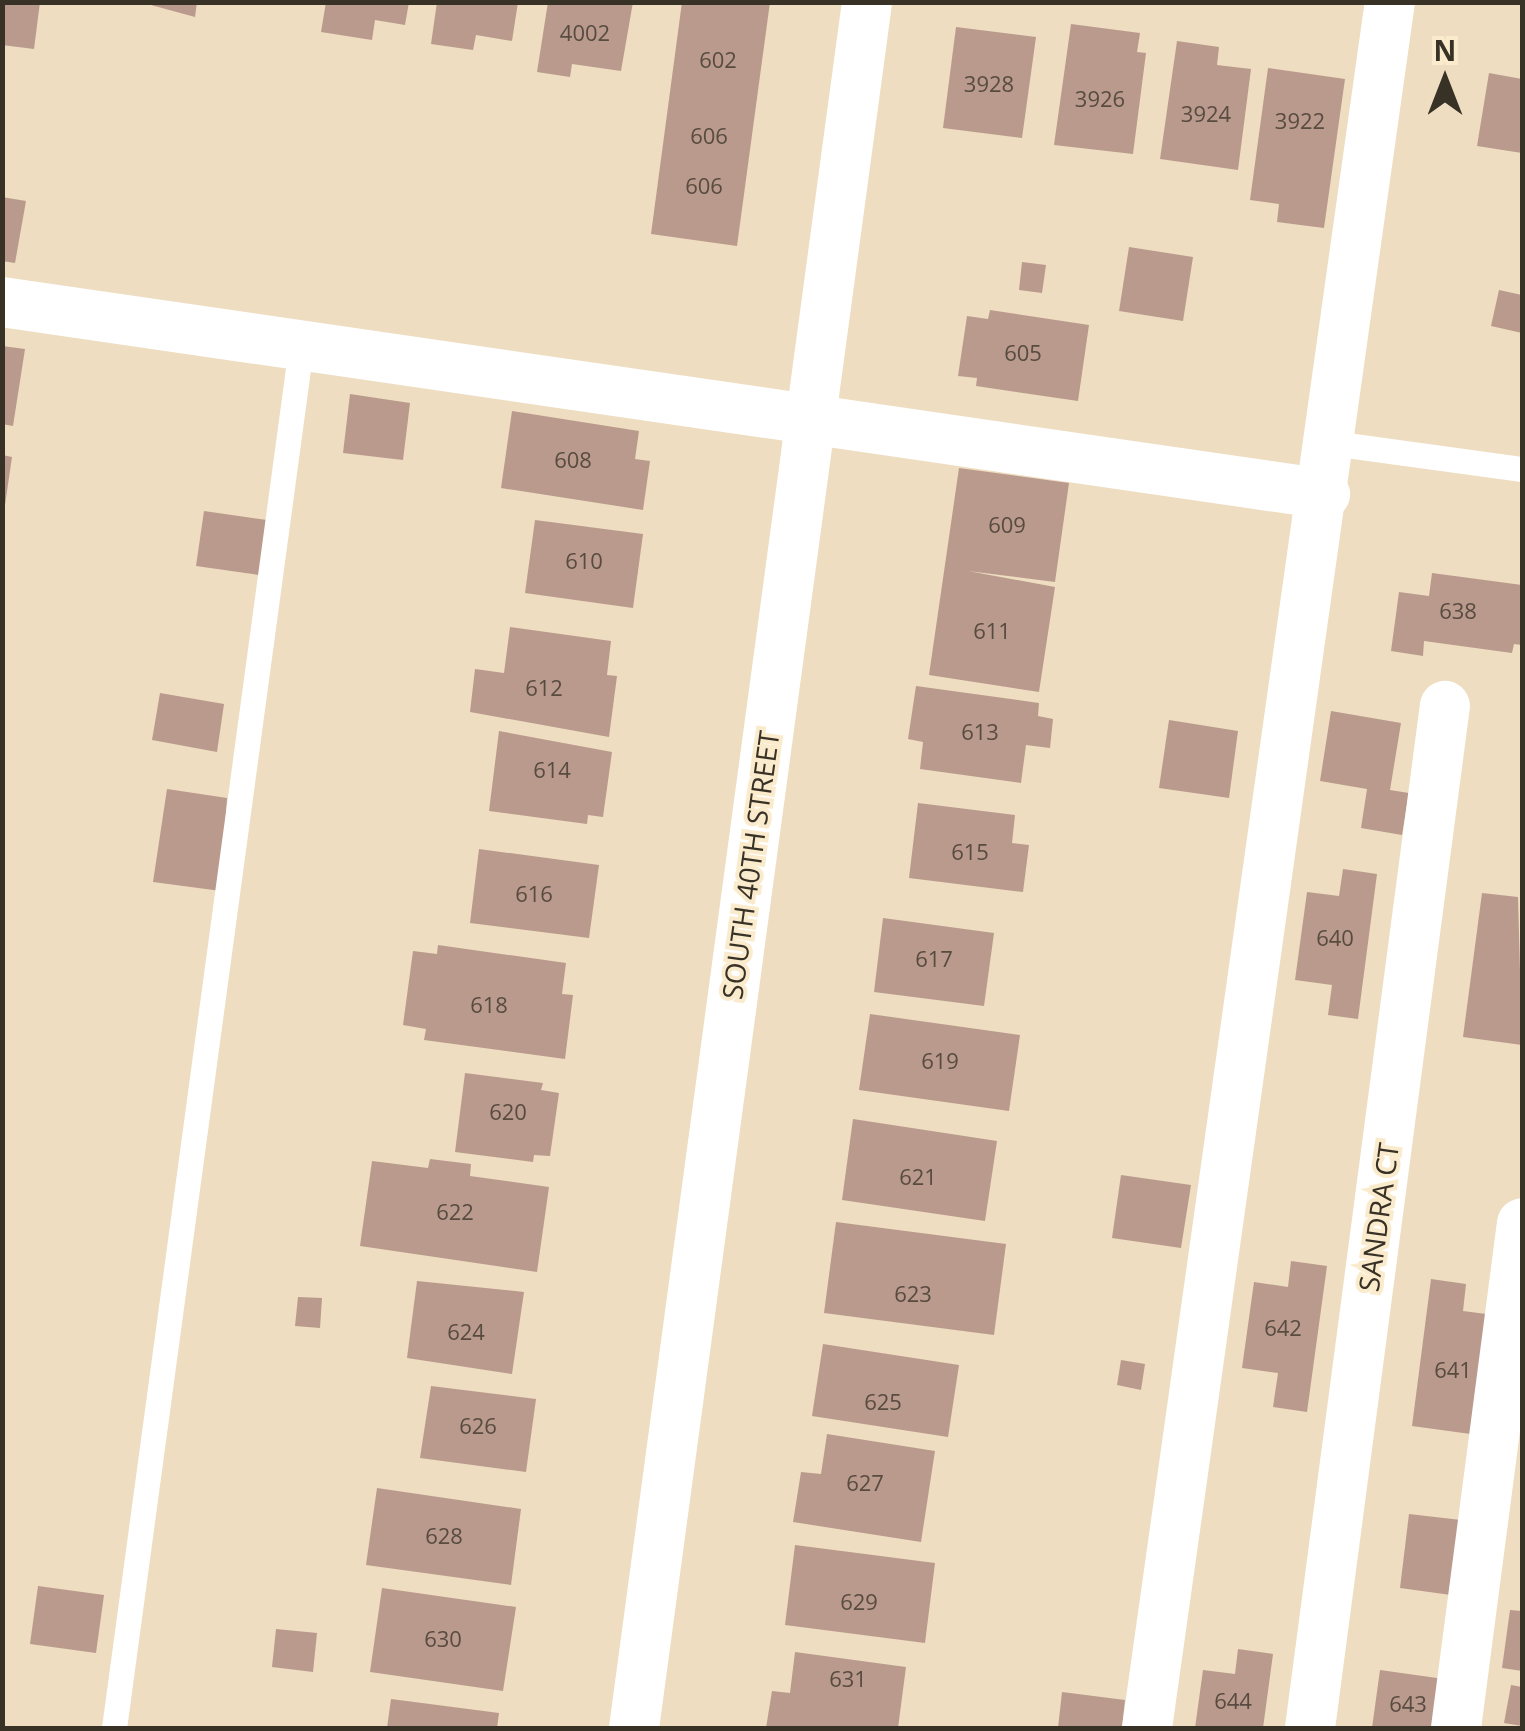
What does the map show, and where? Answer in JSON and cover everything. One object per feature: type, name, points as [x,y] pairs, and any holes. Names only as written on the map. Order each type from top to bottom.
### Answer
[{"type":"street","name":"SOUTH 40TH STREET","points":[[634,1728],[867,2]]},
{"type":"street","points":[[1147,1728],[1325,494],[1390,2]]},
{"type":"street","points":[[2,302],[1325,494]]},
{"type":"street","name":"SANDRA CT","points":[[1310,1728],[1445,706]]},
{"type":"street","points":[[1456,1728],[1522,1223]]},
{"type":"lane","points":[[114,1728],[302,346]]},
{"type":"lane","points":[[1332,443],[1522,469]]},
{"type":"building","points":[[2,2],[40,2],[34,49],[2,45]]},
{"type":"building","points":[[140,2],[197,2],[195,17]]},
{"type":"building","points":[[326,2],[409,2],[405,25],[375,20],[372,40],[321,32]]},
{"type":"building","points":[[437,2],[518,2],[512,41],[476,35],[473,50],[431,44]]},
{"type":"building","points":[[548,2],[633,2],[621,71],[572,64],[570,77],[537,72]]},
{"type":"building","points":[[682,2],[770,2],[737,246],[651,234]]},
{"type":"building","points":[[1071,24],[1140,33],[1137,52],[1146,53],[1133,154],[1054,145]]},
{"type":"building","points":[[956,27],[1036,37],[1022,138],[943,128]]},
{"type":"building","points":[[1177,41],[1219,47],[1217,65],[1251,69],[1238,170],[1160,159]]},
{"type":"building","points":[[1268,68],[1345,79],[1324,228],[1277,222],[1279,204],[1250,200]]},
{"type":"building","points":[[1489,73],[1522,79],[1522,153],[1477,146]]},
{"type":"building","points":[[2,197],[26,201],[15,263],[2,261]]},
{"type":"building","points":[[1129,247],[1193,257],[1183,321],[1119,311]]},
{"type":"building","points":[[1022,262],[1046,265],[1042,293],[1019,290]]},
{"type":"building","points":[[1499,290],[1522,295],[1522,333],[1491,326]]},
{"type":"building","points":[[990,310],[1089,325],[1078,401],[976,386],[977,378],[958,376],[967,316],[988,319]]},
{"type":"building","points":[[2,346],[25,349],[13,426],[2,424]]},
{"type":"building","points":[[350,394],[410,403],[403,460],[343,453]]},
{"type":"building","points":[[512,411],[639,431],[635,459],[650,461],[643,510],[501,488]]},
{"type":"building","points":[[2,455],[12,457],[5,505],[2,505]]},
{"type":"building","points":[[959,468],[1069,483],[1055,582],[968,571],[1055,587],[1039,692],[929,675]]},
{"type":"building","points":[[204,511],[267,520],[259,575],[196,566]]},
{"type":"building","points":[[535,520],[643,534],[633,608],[525,593]]},
{"type":"building","points":[[1432,573],[1522,585],[1522,645],[1514,644],[1512,653],[1424,641],[1423,656],[1391,651],[1399,592],[1429,596]]},
{"type":"building","points":[[510,627],[611,641],[607,675],[617,676],[609,737],[470,712],[475,669],[504,673]]},
{"type":"building","points":[[916,686],[1039,703],[1038,716],[1053,719],[1050,748],[1026,745],[1021,783],[920,769],[923,742],[908,739]]},
{"type":"building","points":[[160,693],[224,704],[217,752],[152,740]]},
{"type":"building","points":[[1331,711],[1401,723],[1390,790],[1409,793],[1402,835],[1361,828],[1367,789],[1320,781]]},
{"type":"building","points":[[1169,720],[1238,731],[1229,798],[1159,788]]},
{"type":"building","points":[[499,731],[612,752],[603,817],[588,815],[587,824],[489,811]]},
{"type":"building","points":[[167,789],[227,798],[221,891],[153,882]]},
{"type":"building","points":[[918,803],[1015,815],[1012,843],[1029,845],[1023,892],[909,878]]},
{"type":"building","points":[[479,849],[599,865],[589,938],[470,923]]},
{"type":"building","points":[[1343,869],[1377,874],[1358,1019],[1328,1015],[1332,985],[1295,980],[1307,892],[1339,896]]},
{"type":"building","points":[[1482,893],[1518,897],[1522,1045],[1463,1037]]},
{"type":"building","points":[[883,918],[994,933],[984,1006],[874,992]]},
{"type":"building","points":[[438,945],[566,963],[562,994],[573,995],[565,1059],[424,1040],[426,1029],[403,1025],[413,951],[437,954]]},
{"type":"building","points":[[870,1014],[1020,1035],[1009,1111],[859,1090]]},
{"type":"building","points":[[465,1073],[543,1083],[541,1090],[559,1093],[550,1156],[534,1155],[533,1162],[455,1152]]},
{"type":"building","points":[[853,1119],[997,1141],[985,1221],[842,1200]]},
{"type":"building","points":[[430,1159],[471,1164],[470,1176],[549,1187],[537,1272],[360,1246],[372,1161],[428,1168]]},
{"type":"building","points":[[1121,1175],[1191,1185],[1181,1248],[1112,1238]]},
{"type":"building","points":[[836,1222],[1006,1244],[994,1335],[824,1313]]},
{"type":"building","points":[[1291,1261],[1327,1266],[1307,1412],[1273,1407],[1278,1373],[1242,1368],[1254,1282],[1288,1287]]},
{"type":"building","points":[[1431,1279],[1466,1284],[1463,1311],[1494,1315],[1478,1435],[1412,1426]]},
{"type":"building","points":[[417,1281],[524,1292],[512,1374],[407,1358]]},
{"type":"building","points":[[298,1297],[322,1298],[320,1328],[295,1326]]},
{"type":"building","points":[[823,1344],[959,1365],[948,1437],[812,1416]]},
{"type":"building","points":[[1121,1360],[1145,1364],[1141,1390],[1117,1385]]},
{"type":"building","points":[[431,1386],[536,1399],[526,1472],[420,1458]]},
{"type":"building","points":[[827,1434],[935,1451],[921,1542],[793,1522],[801,1472],[821,1474]]},
{"type":"building","points":[[377,1488],[521,1509],[511,1585],[366,1565]]},
{"type":"building","points":[[1409,1514],[1461,1520],[1451,1595],[1400,1588]]},
{"type":"building","points":[[795,1545],[935,1563],[925,1643],[785,1625]]},
{"type":"building","points":[[38,1586],[104,1595],[96,1653],[30,1644]]},
{"type":"building","points":[[382,1588],[516,1607],[503,1691],[370,1672]]},
{"type":"building","points":[[1510,1610],[1522,1611],[1522,1671],[1502,1668]]},
{"type":"building","points":[[276,1629],[317,1633],[313,1672],[272,1667]]},
{"type":"building","points":[[1238,1649],[1273,1654],[1263,1728],[1195,1728],[1203,1670],[1235,1674]]},
{"type":"building","points":[[795,1652],[906,1667],[898,1728],[766,1728],[772,1691],[790,1693]]},
{"type":"building","points":[[1380,1670],[1444,1679],[1438,1728],[1372,1728]]},
{"type":"building","points":[[1511,1685],[1522,1687],[1522,1726],[1504,1723]]},
{"type":"building","points":[[1062,1692],[1125,1700],[1122,1728],[1058,1728]]},
{"type":"building","points":[[391,1699],[499,1713],[497,1728],[387,1728]]}]
